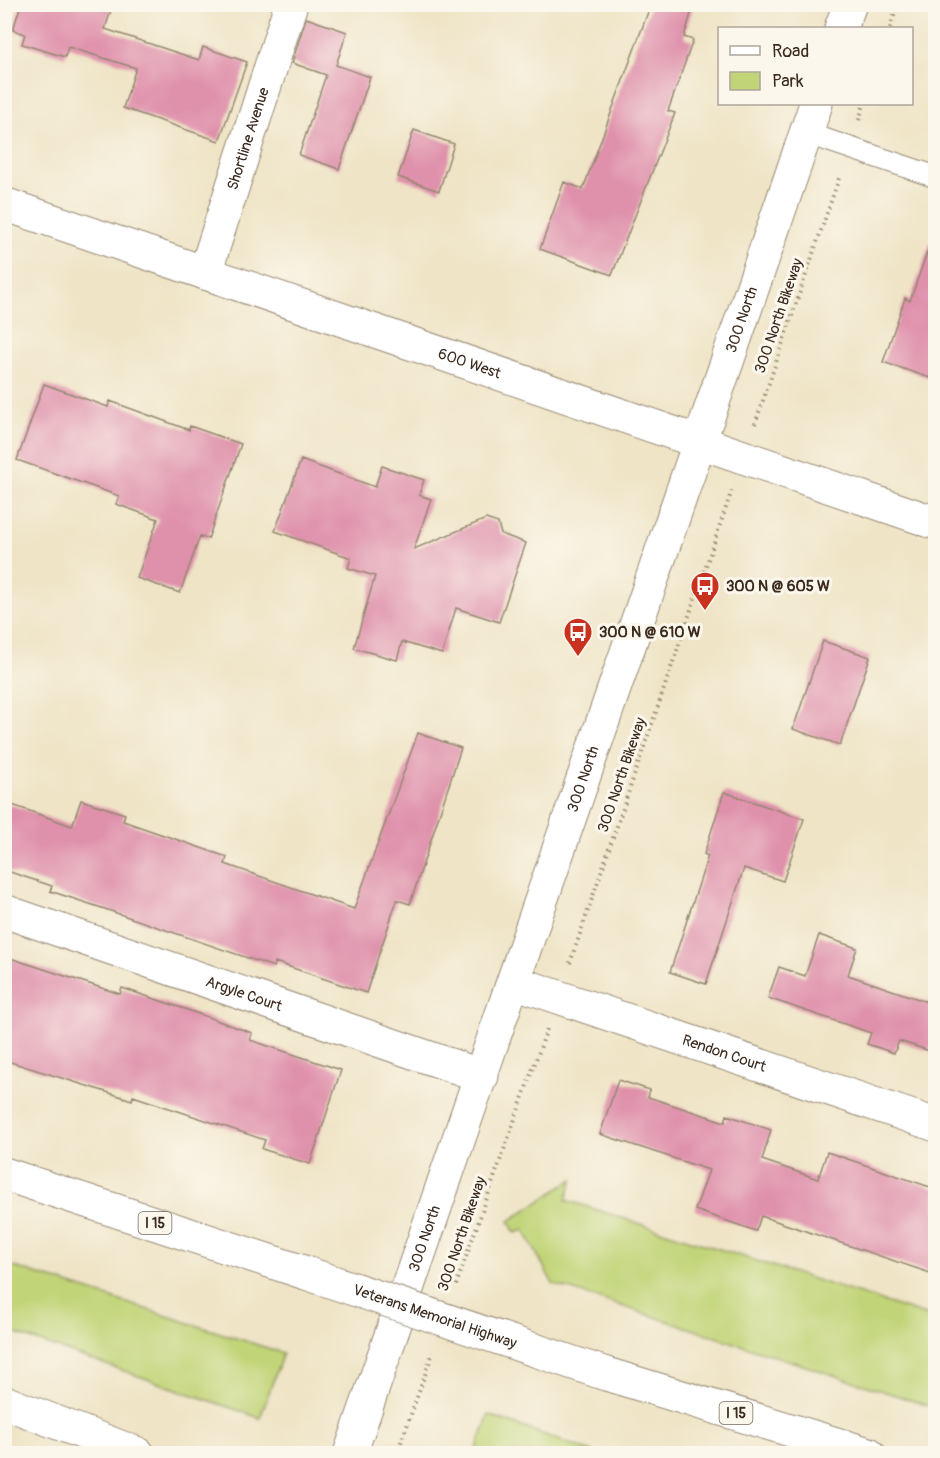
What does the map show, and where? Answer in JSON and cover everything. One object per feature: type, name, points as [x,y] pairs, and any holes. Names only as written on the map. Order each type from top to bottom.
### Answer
[{"type":"main road","name":"Shortline Avenue","points":[[205,273],[291,4]]},
{"type":"main road","points":[[842,27],[850,4]]},
{"type":"main road","name":"300 North","points":[[350,1454],[811,118]]},
{"type":"main road","name":"600 West","points":[[4,204],[936,524]]},
{"type":"main road","name":"Argyle Court","points":[[4,911],[482,1076]]},
{"type":"main road","name":"Rendon Court","points":[[514,982],[936,1125]]},
{"type":"main road","name":"Veterans Memorial Highway","points":[[4,1174],[603,1373],[869,1454]]},
{"type":"main road","points":[[4,1402],[138,1454]]},
{"type":"lane","points":[[811,118],[849,148],[936,177]]},
{"type":"path","points":[[890,27],[898,4]]},
{"type":"path","name":"300 North Bikeway","points":[[456,1287],[558,997],[864,105]]},
{"type":"path","points":[[397,1454],[436,1342]]},
{"type":"green space","points":[[573,1179],[566,1200],[935,1318],[935,1408],[553,1284],[524,1230],[515,1233],[509,1221]]},
{"type":"green space","points":[[5,1264],[283,1353],[260,1418],[5,1330]]},
{"type":"green space","points":[[489,1415],[595,1453],[475,1453]]},
{"type":"building","points":[[21,4],[113,4],[105,29],[199,60],[203,47],[247,62],[219,141],[123,108],[136,68],[68,47],[65,57],[22,44],[25,34],[13,30]]},
{"type":"building","points":[[651,4],[694,4],[684,37],[693,40],[668,111],[675,113],[612,275],[540,249],[564,182],[583,189]]},
{"type":"building","points":[[306,18],[347,32],[336,65],[370,77],[339,169],[299,155],[326,75],[292,63]]},
{"type":"building","points":[[414,130],[454,144],[439,191],[398,177]]},
{"type":"building","points":[[931,241],[936,242],[936,380],[883,362],[905,298],[910,301]]},
{"type":"building","points":[[44,384],[108,407],[110,401],[189,430],[190,426],[241,444],[208,539],[200,536],[180,593],[137,578],[158,519],[116,504],[119,496],[17,460]]},
{"type":"building","points":[[301,460],[375,487],[382,466],[424,480],[419,495],[431,499],[414,549],[486,519],[498,523],[501,534],[526,543],[499,622],[456,608],[442,654],[402,642],[397,660],[354,648],[375,576],[348,568],[351,558],[275,531]]},
{"type":"building","points":[[823,641],[870,657],[840,745],[793,729]]},
{"type":"building","points":[[418,733],[461,748],[410,904],[397,900],[366,993],[275,962],[274,967],[50,891],[52,886],[4,870],[4,802],[72,826],[81,800],[125,814],[123,821],[227,857],[225,864],[354,909]]},
{"type":"building","points":[[724,792],[804,819],[783,881],[744,868],[706,984],[670,972],[708,856],[704,854]]},
{"type":"building","points":[[819,935],[857,948],[848,975],[936,1005],[936,1034],[930,1051],[899,1041],[894,1053],[867,1044],[871,1033],[768,998],[779,967],[805,976]]},
{"type":"building","points":[[4,956],[120,994],[122,988],[182,1008],[252,1033],[250,1040],[341,1070],[310,1164],[262,1149],[265,1140],[133,1096],[132,1100],[4,1060]]},
{"type":"building","points":[[618,1080],[650,1090],[648,1097],[725,1122],[727,1115],[771,1130],[762,1160],[818,1179],[827,1152],[936,1189],[936,1275],[761,1216],[756,1231],[695,1210],[709,1170],[600,1134]]},
{"type":"place","name":"300 N @ 605 W","points":[[705,612]]},
{"type":"place","name":"300 N @ 610 W","points":[[578,658]]}]
